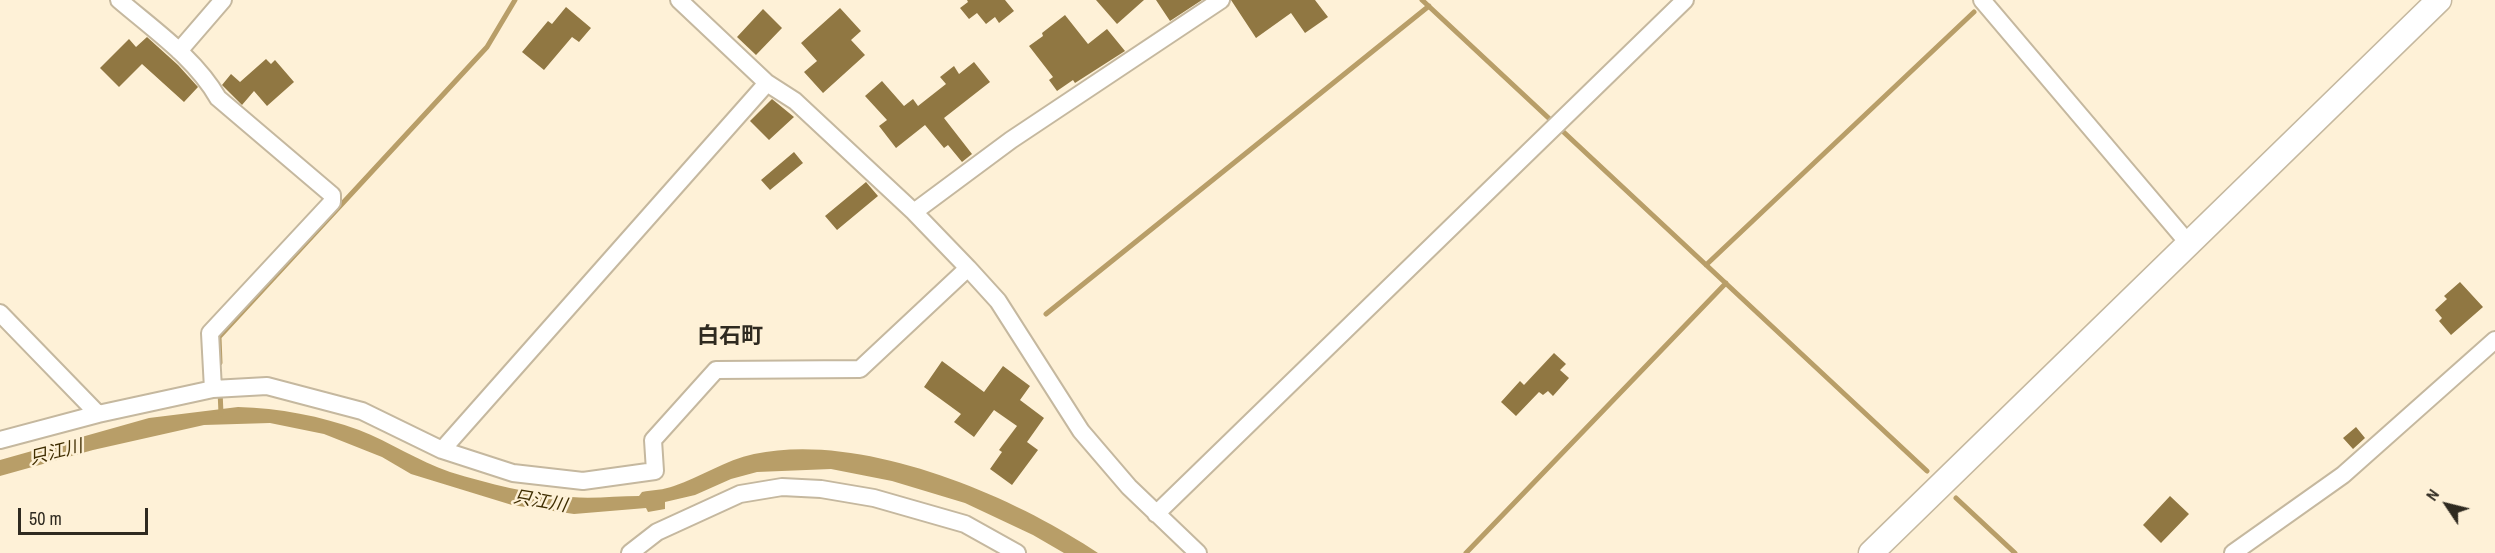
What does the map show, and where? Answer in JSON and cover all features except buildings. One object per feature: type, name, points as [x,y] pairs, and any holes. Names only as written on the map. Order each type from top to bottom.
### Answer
[{"type":"street","points":[[119,0],[179,51],[207,79],[218,98],[332,195],[332,202],[210,333],[213,389]]},
{"type":"street","points":[[179,51],[223,0]]},
{"type":"street","points":[[679,0],[767,83],[795,101],[914,212],[969,268],[998,301],[1081,431],[1156,514],[1198,553]]},
{"type":"street","points":[[914,212],[1011,140],[1221,0]]},
{"type":"street","points":[[1156,514],[1685,0]]},
{"type":"street","points":[[1982,0],[2189,244]]},
{"type":"street","points":[[1871,553],[2439,0]]},
{"type":"street","points":[[442,450],[767,83]]},
{"type":"street","points":[[0,440],[98,414],[213,389],[267,387],[362,411],[442,450],[513,473],[583,481],[655,471],[653,440],[716,370],[860,369],[969,268]]},
{"type":"street","points":[[0,313],[98,414]]},
{"type":"street","points":[[2233,553],[2343,475],[2495,340]]},
{"type":"street","points":[[630,553],[657,532],[740,494],[782,487],[821,489],[874,498],[965,524],[1017,553]]},
{"type":"water","name":"只江川","points":[[238,407],[284,411],[330,421],[359,430],[450,472],[510,488],[571,497],[639,496],[642,492],[670,487],[733,460],[754,454],[796,449],[840,451],[886,460],[933,473],[979,490],[1022,509],[1098,553],[1064,553],[1033,535],[965,503],[892,481],[831,469],[757,472],[731,479],[695,495],[665,502],[665,509],[648,512],[646,508],[574,514],[512,505],[411,474],[382,457],[324,434],[270,423],[204,425],[93,450],[0,476],[0,460],[149,418]]},
{"type":"waterway","points":[[220,363],[219,337],[487,47],[515,0]]},
{"type":"waterway","points":[[1422,0],[1927,471]]},
{"type":"waterway","points":[[1046,314],[1429,6]]},
{"type":"waterway","points":[[1706,265],[1974,12]]},
{"type":"waterway","points":[[1466,553],[1726,283]]},
{"type":"waterway","points":[[220,390],[221,414]]},
{"type":"waterway","points":[[1956,498],[2015,553]]},
{"type":"district","name":"白石町","points":[[730,337]]}]
